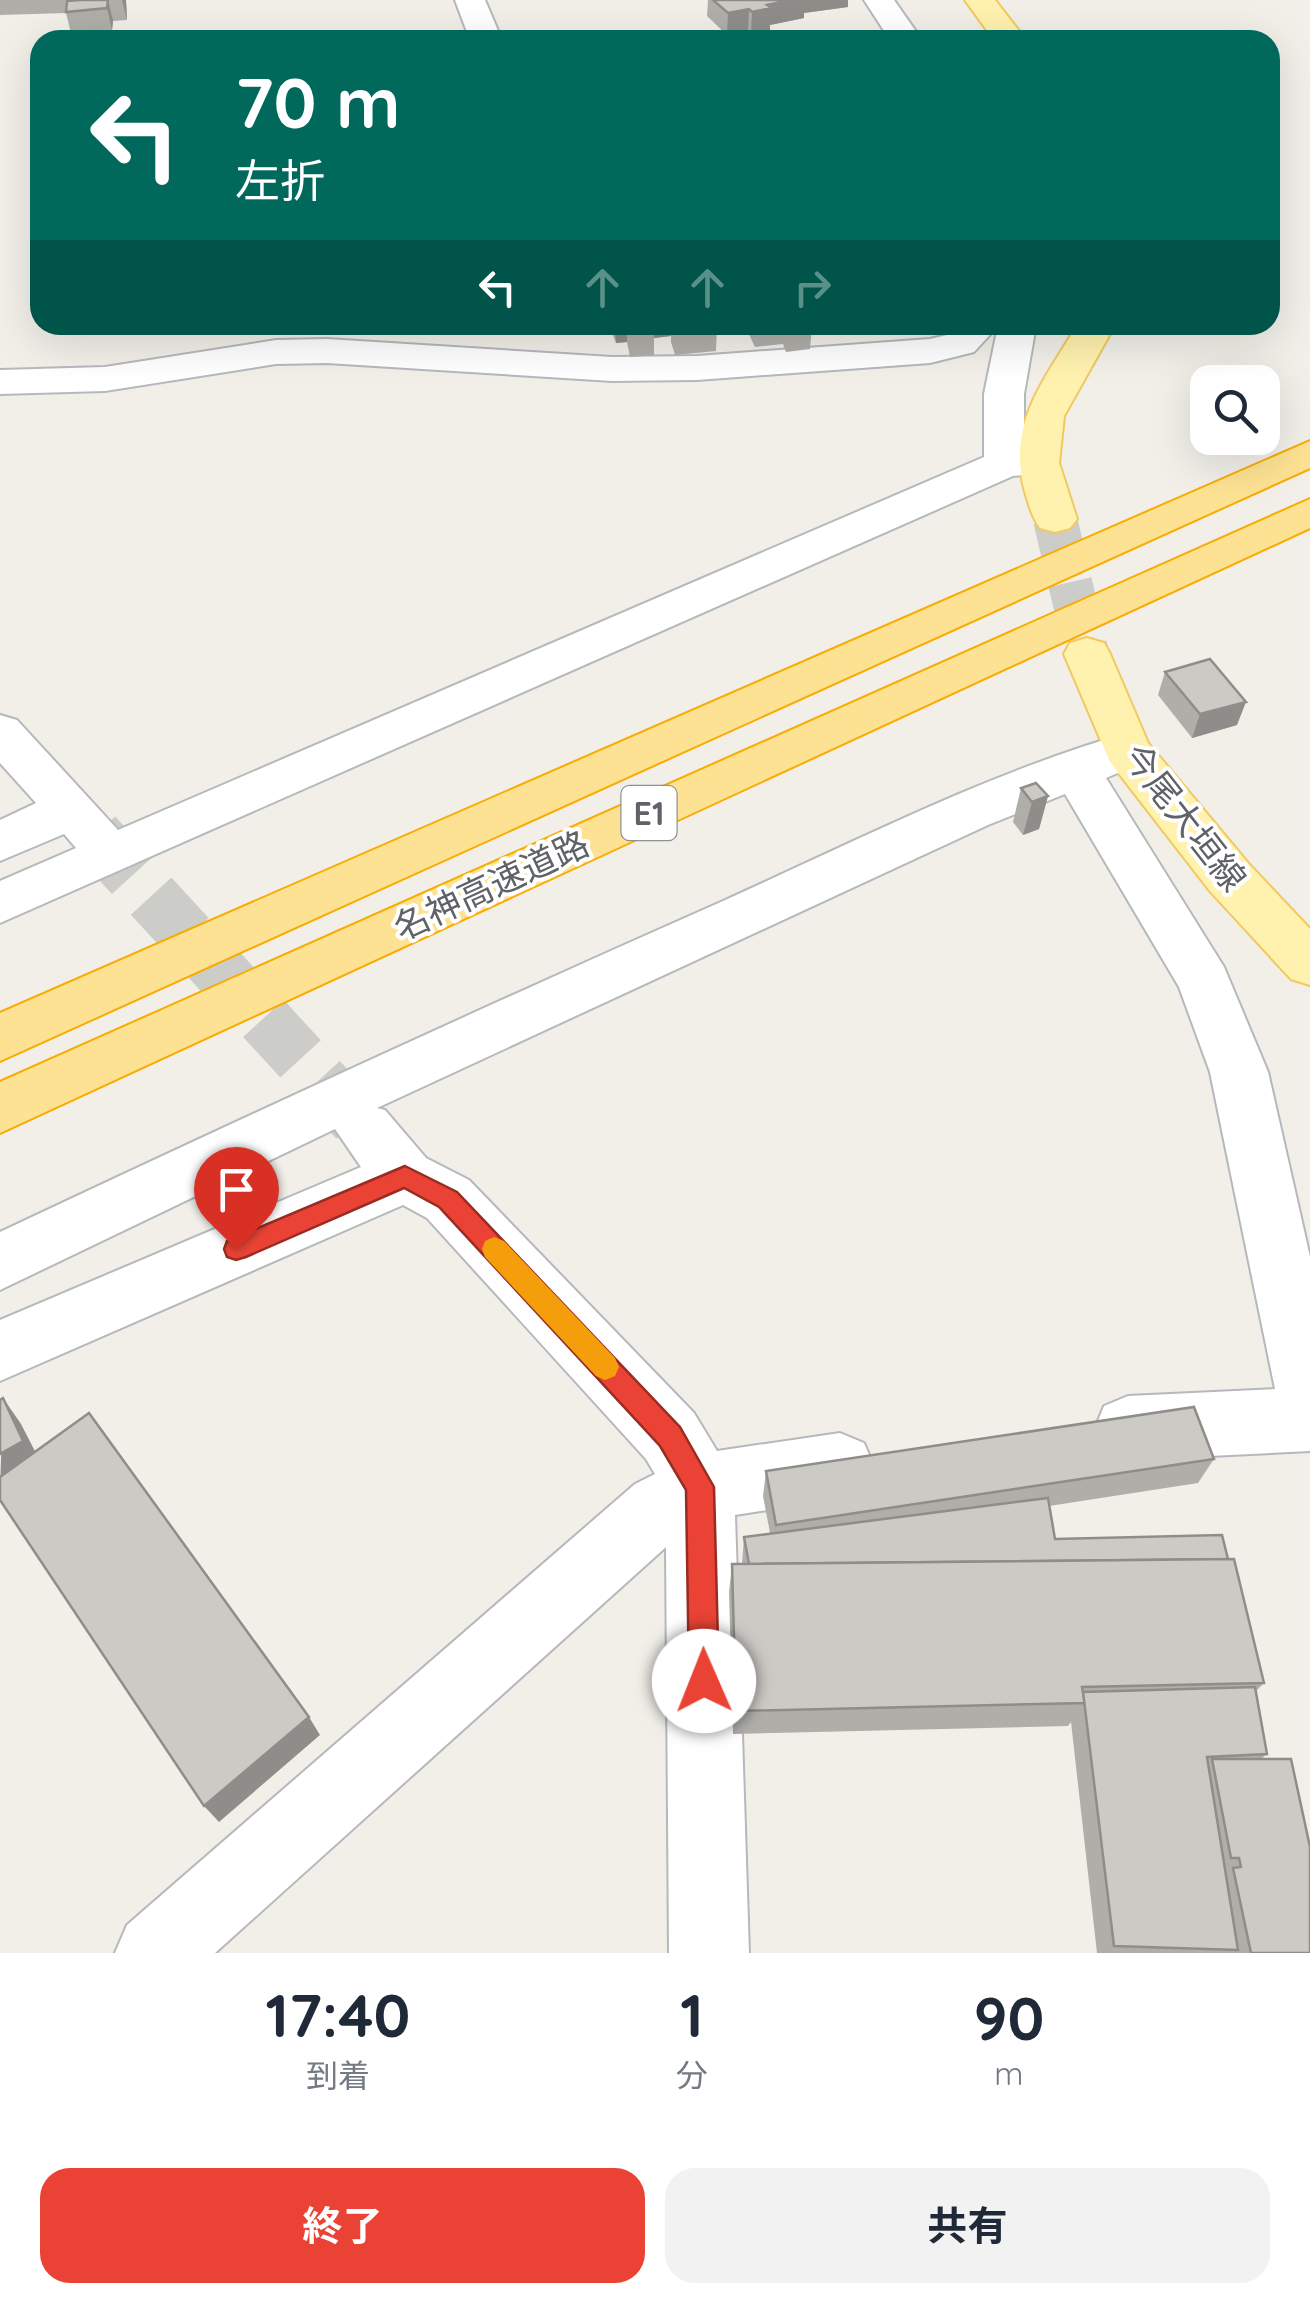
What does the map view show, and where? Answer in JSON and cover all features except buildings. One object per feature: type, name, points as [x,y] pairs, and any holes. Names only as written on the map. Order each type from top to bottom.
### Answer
[{"type":"highway","name":"名神高速道路","points":[[0,1038],[1290,462]]},
{"type":"highway","name":"名神高速道路","points":[[0,1110],[1304,514]]},
{"type":"main road","points":[[980,0],[1002,30]]},
{"type":"main road","points":[[1055,519],[1022,463],[1090,335]]},
{"type":"main road","name":"今尾大垣線","points":[[1087,654],[1100,759],[1229,877],[1310,964]]},
{"type":"street","points":[[470,0],[482,30]]},
{"type":"street","points":[[878,0],[899,30]]},
{"type":"street","points":[[599,335],[612,370]]},
{"type":"street","points":[[0,382],[105,378],[276,352],[327,351],[612,370],[697,368],[930,350],[960,344],[969,335]]},
{"type":"street","points":[[0,903],[1022,463],[1000,432],[1003,387],[1015,335]]},
{"type":"street","points":[[0,732],[83,822],[0,842]]},
{"type":"street","points":[[0,1262],[433,1055],[1100,759],[1205,982],[1239,1072],[1310,1401]]},
{"type":"street","points":[[364,1128],[405,1176],[448,1199],[670,1436],[700,1487],[709,1953]]},
{"type":"street","points":[[0,1351],[405,1176]]},
{"type":"street","points":[[1067,1432],[1310,1419]]},
{"type":"street","points":[[155,1953],[660,1508],[700,1487],[893,1458]]},
{"type":"tunnel","points":[[1055,519],[1087,654]]},
{"type":"tunnel","points":[[95,835],[364,1128]]},
{"type":"slow traffic","points":[[494,1249],[605,1367]]},
{"type":"route","points":[[236,1249],[405,1176],[448,1199],[670,1436],[700,1487],[704,1681]]}]
